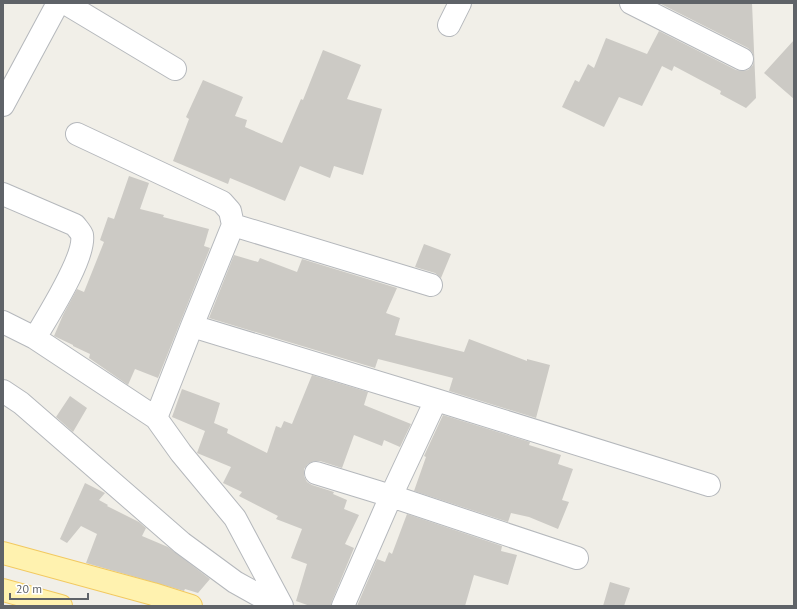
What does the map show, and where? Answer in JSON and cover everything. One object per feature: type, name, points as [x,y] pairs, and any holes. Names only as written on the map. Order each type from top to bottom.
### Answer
[{"type":"main road","points":[[3,553],[191,606]]},
{"type":"main road","points":[[3,590],[61,606]]},
{"type":"street","points":[[3,106],[58,3]]},
{"type":"street","points":[[65,3],[175,69]]},
{"type":"street","points":[[449,25],[460,3]]},
{"type":"street","points":[[632,3],[742,59]]},
{"type":"street","points":[[77,134],[222,202],[230,211],[233,225],[156,418]]},
{"type":"street","points":[[3,194],[75,226],[82,234],[82,248],[77,263],[35,338]]},
{"type":"street","points":[[233,225],[431,285]]},
{"type":"street","points":[[3,322],[35,338],[156,418],[181,453],[235,518],[282,606]]},
{"type":"street","points":[[192,326],[709,485]]},
{"type":"street","points":[[3,391],[20,403],[182,543],[235,582],[278,606]]},
{"type":"street","points":[[343,606],[391,496],[436,400]]},
{"type":"street","points":[[316,473],[391,496],[577,558]]},
{"type":"building","points":[[659,3],[752,3],[756,98],[746,108],[720,94],[721,91],[674,66],[672,71],[662,66],[642,106],[619,97],[604,127],[562,107],[575,80],[579,82],[588,64],[594,68],[606,38],[647,54],[659,31],[736,70],[748,70],[753,65],[754,58],[752,52],[748,48]]},
{"type":"building","points":[[794,40],[794,99],[764,73]]},
{"type":"building","points":[[323,50],[361,65],[347,99],[382,109],[363,175],[334,166],[330,178],[300,166],[285,201],[230,178],[228,184],[173,161],[189,119],[186,117],[203,80],[243,97],[235,116],[247,120],[245,127],[282,143],[301,99],[303,100]]},
{"type":"building","points":[[129,176],[149,183],[140,209],[164,215],[163,217],[209,229],[204,246],[210,248],[158,378],[135,369],[128,385],[89,358],[90,354],[54,336],[77,289],[84,292],[104,242],[100,240],[108,217],[114,219]]},
{"type":"building","points":[[424,244],[451,254],[441,278],[435,273],[415,267]]},
{"type":"building","points":[[234,255],[258,262],[260,258],[297,272],[302,259],[397,288],[386,313],[400,318],[395,335],[464,352],[469,339],[527,361],[527,359],[550,365],[536,418],[449,391],[453,378],[378,359],[375,368],[209,318]]},
{"type":"building","points":[[312,375],[368,392],[364,405],[411,424],[400,447],[384,440],[382,446],[354,435],[342,468],[320,461],[314,461],[308,464],[304,469],[304,476],[307,482],[334,492],[333,494],[347,500],[344,509],[359,515],[345,544],[354,548],[331,606],[310,606],[296,601],[307,564],[291,558],[302,529],[276,519],[278,516],[239,496],[242,492],[223,483],[231,467],[197,453],[205,431],[172,417],[182,389],[220,403],[214,423],[228,429],[227,433],[267,453],[276,426],[281,428],[284,421],[292,424]]},
{"type":"building","points":[[70,396],[87,408],[73,432],[56,417]]},
{"type":"building","points":[[443,415],[530,442],[529,445],[561,455],[558,464],[573,469],[562,500],[569,502],[558,529],[529,517],[511,513],[508,522],[414,491],[426,457],[424,456]]},
{"type":"building","points":[[85,483],[105,493],[99,500],[108,505],[107,506],[139,522],[146,528],[142,536],[168,547],[210,579],[198,593],[185,589],[184,591],[86,563],[97,534],[81,526],[67,543],[60,539]]},
{"type":"building","points":[[407,514],[502,546],[501,551],[517,555],[508,585],[474,575],[465,606],[357,606],[377,559],[385,562],[389,552],[392,554]]},
{"type":"building","points":[[610,582],[630,588],[624,606],[603,606]]}]
